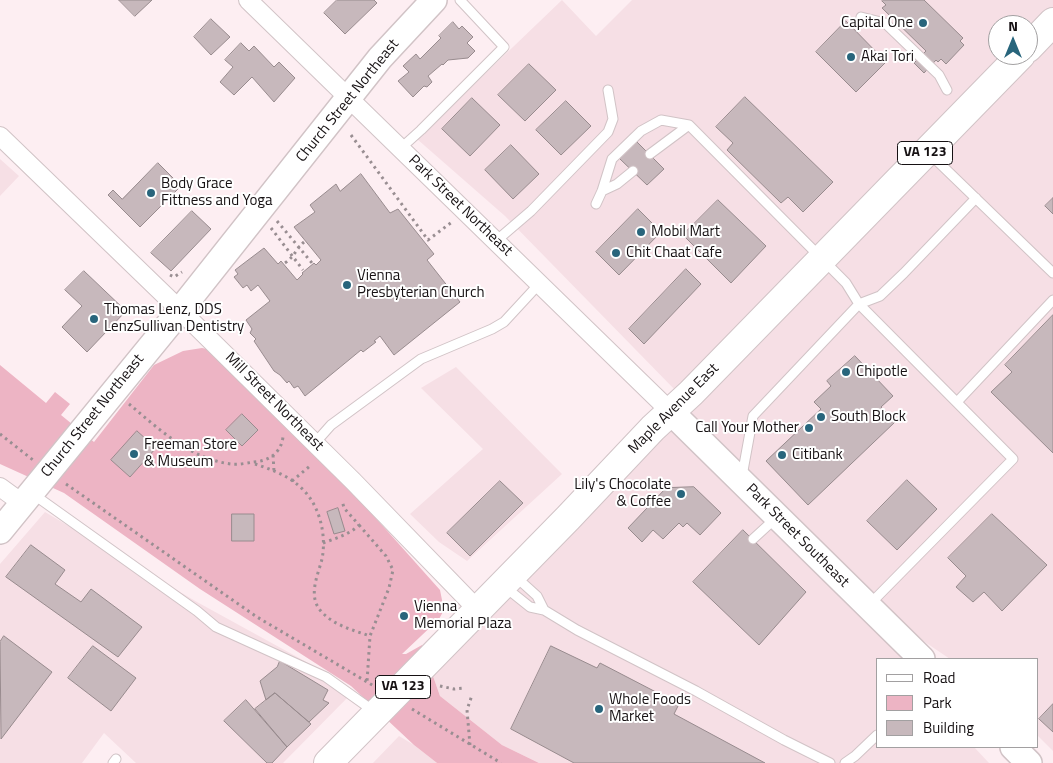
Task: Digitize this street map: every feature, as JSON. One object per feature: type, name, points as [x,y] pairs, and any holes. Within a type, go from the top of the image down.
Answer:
[{"type":"main road","points":[[1038,38],[1053,22]]},
{"type":"main road","name":"Maple Avenue East","points":[[328,763],[508,580],[652,428],[671,412],[1011,65]]},
{"type":"street","name":"Park Street Northeast","points":[[248,0],[671,412]]},
{"type":"street","name":"Church Street Northeast","points":[[0,531],[180,310],[380,58],[434,0]]},
{"type":"street","name":"Mill Street Northeast","points":[[0,136],[315,443],[478,610]]},
{"type":"street","name":"Park Street Southeast","points":[[671,412],[921,658]]},
{"type":"street","points":[[0,487],[27,498]]},
{"type":"street","points":[[1014,748],[1029,763]]},
{"type":"lane","points":[[401,148],[504,47],[460,0]]},
{"type":"lane","points":[[861,17],[885,23],[939,75],[947,90]]},
{"type":"lane","points":[[496,241],[531,211],[608,132],[613,120],[608,90]]},
{"type":"lane","points":[[596,204],[612,159],[641,131],[661,120],[688,125],[802,237],[846,283],[859,304],[1013,459],[868,606]]},
{"type":"lane","points":[[650,154],[688,125]]},
{"type":"lane","points":[[928,151],[1053,273]]},
{"type":"lane","points":[[602,191],[617,184],[633,171]]},
{"type":"lane","points":[[741,481],[753,416],[859,304],[880,296],[976,198]]},
{"type":"lane","points":[[315,443],[331,425],[421,359],[492,329],[504,322],[540,283]]},
{"type":"lane","points":[[957,402],[1053,300]]},
{"type":"lane","points":[[27,498],[130,564],[197,611],[216,627],[385,706]]},
{"type":"lane","points":[[753,540],[777,517]]},
{"type":"lane","points":[[508,580],[530,608],[544,610],[576,630],[696,691],[784,740],[830,763]]},
{"type":"lane","points":[[508,580],[537,596],[544,610]]},
{"type":"lane","points":[[845,763],[876,736]]},
{"type":"path","points":[[351,135],[428,240],[466,212]]},
{"type":"path","points":[[276,219],[312,264]]},
{"type":"path","points":[[270,226],[303,270]]},
{"type":"path","points":[[285,264],[294,257],[298,247],[304,242]]},
{"type":"path","points":[[125,400],[167,435],[201,457],[232,465],[262,461],[273,455],[282,446],[284,429]]},
{"type":"path","points":[[0,434],[109,515],[257,617],[367,682],[385,706],[470,745],[501,763]]},
{"type":"path","points":[[273,455],[274,471]]},
{"type":"path","points":[[252,463],[274,471],[292,481],[300,486],[312,500],[320,519],[323,542],[322,557],[314,583],[319,608],[330,621],[370,636]]},
{"type":"path","points":[[292,481],[310,466]]},
{"type":"path","points":[[342,500],[344,508],[386,556],[392,570],[389,588],[370,636],[367,682]]},
{"type":"path","points":[[323,542],[346,535],[359,524]]},
{"type":"path","points":[[440,686],[454,689],[465,688]]},
{"type":"path","points":[[470,745],[467,710],[472,695]]},
{"type":"shaded area","points":[[562,0],[596,36],[632,0],[1053,0],[1053,751],[1038,736],[1038,658],[949,658],[860,598],[901,658],[876,658],[876,748],[975,748],[989,763],[539,763],[502,745],[440,696],[422,645],[677,392],[505,216],[417,139]]},
{"type":"shaded area","points":[[0,159],[19,176],[0,196]]},
{"type":"shaded area","points":[[456,367],[562,474],[467,561],[439,542],[410,514],[483,449],[421,388]]},
{"type":"shaded area","points":[[45,512],[197,602],[330,675],[352,693],[283,763],[136,763],[104,733],[82,763],[0,763],[0,564]]},
{"type":"shaded area","points":[[399,736],[414,745],[437,763],[373,763]]},
{"type":"green space","points":[[202,348],[215,355],[271,413],[340,478],[440,590],[444,610],[439,619],[402,654],[406,654],[422,645],[440,696],[502,745],[539,763],[437,763],[414,745],[351,686],[200,589],[64,493],[0,464],[0,365],[46,403],[55,392],[70,404],[61,415],[94,442],[154,365],[183,351]]},
{"type":"building","points":[[119,0],[152,0],[135,16]]},
{"type":"building","points":[[337,0],[374,0],[377,3],[345,34],[324,13]]},
{"type":"building","name":"Capital One","points":[[883,0],[924,0],[963,38],[960,41],[964,45],[946,64],[941,59],[938,62],[936,60],[924,73],[914,63],[926,51],[882,8],[886,5]]},
{"type":"building","points":[[211,19],[230,37],[211,55],[194,37]]},
{"type":"building","name":"Akai Tori","points":[[846,21],[886,62],[856,92],[816,52]]},
{"type":"building","points":[[453,22],[459,29],[462,26],[473,37],[467,43],[475,51],[468,58],[448,60],[442,64],[428,76],[432,82],[427,87],[424,86],[413,97],[398,81],[409,72],[403,66],[416,54],[420,59],[441,38],[439,36]]},
{"type":"building","points":[[241,43],[249,51],[254,46],[274,67],[279,62],[295,78],[274,102],[252,77],[234,95],[220,82],[233,67],[225,60]]},
{"type":"building","points":[[529,64],[556,90],[525,121],[498,95]]},
{"type":"building","points":[[745,97],[833,182],[803,212],[788,197],[781,203],[727,150],[733,143],[716,127]]},
{"type":"building","points":[[472,98],[500,125],[470,156],[442,129]]},
{"type":"building","points":[[566,101],[591,126],[561,155],[536,130]]},
{"type":"building","points":[[636,141],[664,169],[647,185],[620,159]]},
{"type":"building","points":[[511,145],[539,174],[513,199],[485,170]]},
{"type":"building","name":"Body Grace Fittness and Yoga","points":[[158,163],[181,186],[140,227],[108,195],[113,190],[122,199]]},
{"type":"building","name":"Vienna Presbyterian Church","points":[[361,174],[390,213],[398,209],[434,254],[427,260],[460,302],[394,355],[380,336],[374,341],[376,342],[363,352],[361,350],[305,396],[298,386],[294,388],[289,381],[287,383],[274,371],[254,341],[256,339],[250,333],[252,329],[246,320],[270,301],[258,285],[251,291],[247,285],[243,288],[234,277],[238,274],[235,270],[264,248],[278,264],[281,261],[297,280],[314,263],[316,265],[321,260],[294,227],[315,212],[310,205],[336,184],[340,191]]},
{"type":"building","points":[[1053,198],[1053,214],[1045,206]]},
{"type":"building","points":[[718,200],[766,246],[731,283],[683,235]]},
{"type":"building","points":[[638,209],[661,232],[619,275],[596,252]]},
{"type":"building","points":[[192,211],[211,229],[171,271],[151,253]]},
{"type":"building","points":[[686,269],[701,284],[644,344],[629,329]]},
{"type":"building","name":"Thomas Lenz, DDS LenzSullivan Dentistry","points":[[84,271],[126,311],[87,352],[62,327],[82,306],[65,290]]},
{"type":"building","points":[[1053,315],[1053,453],[991,392],[1012,372],[1005,365]]},
{"type":"building","points":[[855,356],[893,396],[881,407],[895,422],[808,505],[766,461],[821,409],[814,402],[831,386],[827,381]]},
{"type":"building","points":[[242,414],[258,430],[242,446],[226,430]]},
{"type":"building","name":"Freeman Store & Museum","points":[[137,431],[156,448],[130,477],[111,460]]},
{"type":"building","points":[[907,480],[937,509],[897,550],[867,521]]},
{"type":"building","points":[[500,481],[523,503],[470,556],[447,533]]},
{"type":"building","points":[[694,487],[721,513],[700,535],[687,523],[683,527],[679,523],[663,539],[653,530],[642,542],[628,528],[666,488]]},
{"type":"building","points":[[338,508],[345,531],[334,534],[327,512]]},
{"type":"building","points":[[232,514],[254,514],[254,541],[232,541]]},
{"type":"building","points":[[992,514],[1047,565],[1002,611],[984,592],[973,602],[956,587],[966,576],[948,558]]},
{"type":"building","points":[[743,530],[806,592],[759,645],[693,582]]},
{"type":"building","points":[[31,545],[65,570],[55,584],[81,602],[91,589],[142,627],[118,657],[6,577]]},
{"type":"building","points":[[4,636],[52,672],[1,739],[0,642]]},
{"type":"building","points":[[93,646],[136,678],[111,711],[68,678]]},
{"type":"building","name":"Whole Foods Market","points":[[551,646],[597,668],[600,663],[679,704],[674,714],[765,763],[574,763],[511,729]]},
{"type":"building","points":[[280,661],[328,690],[323,700],[329,703],[309,722],[275,693],[266,700],[260,681],[277,667]]},
{"type":"building","points":[[275,693],[311,724],[287,747],[255,709]]},
{"type":"building","points":[[246,700],[287,747],[272,763],[267,763],[224,721]]},
{"type":"building","points":[[1053,704],[1053,732],[1039,719]]},
{"type":"place","name":"Capital One","points":[[923,23]]},
{"type":"place","name":"Akai Tori","points":[[851,57]]},
{"type":"place","name":"Body Grace Fittness and Yoga","points":[[151,193]]},
{"type":"place","name":"Mobil Mart","points":[[641,232]]},
{"type":"place","name":"Chit Chaat Cafe","points":[[616,253]]},
{"type":"place","name":"Vienna Presbyterian Church","points":[[347,285]]},
{"type":"place","name":"Thomas Lenz, DDS LenzSullivan Dentistry","points":[[94,319]]},
{"type":"place","name":"Chipotle","points":[[846,372]]},
{"type":"place","name":"South Block","points":[[821,417]]},
{"type":"place","name":"Call Your Mother","points":[[809,428]]},
{"type":"place","name":"Freeman Store & Museum","points":[[134,454]]},
{"type":"place","name":"Citibank","points":[[782,455]]},
{"type":"place","name":"Lily's Chocolate & Coffee","points":[[681,494]]},
{"type":"place","name":"Vienna Memorial Plaza","points":[[404,616]]},
{"type":"place","name":"Whole Foods Market","points":[[599,709]]}]
